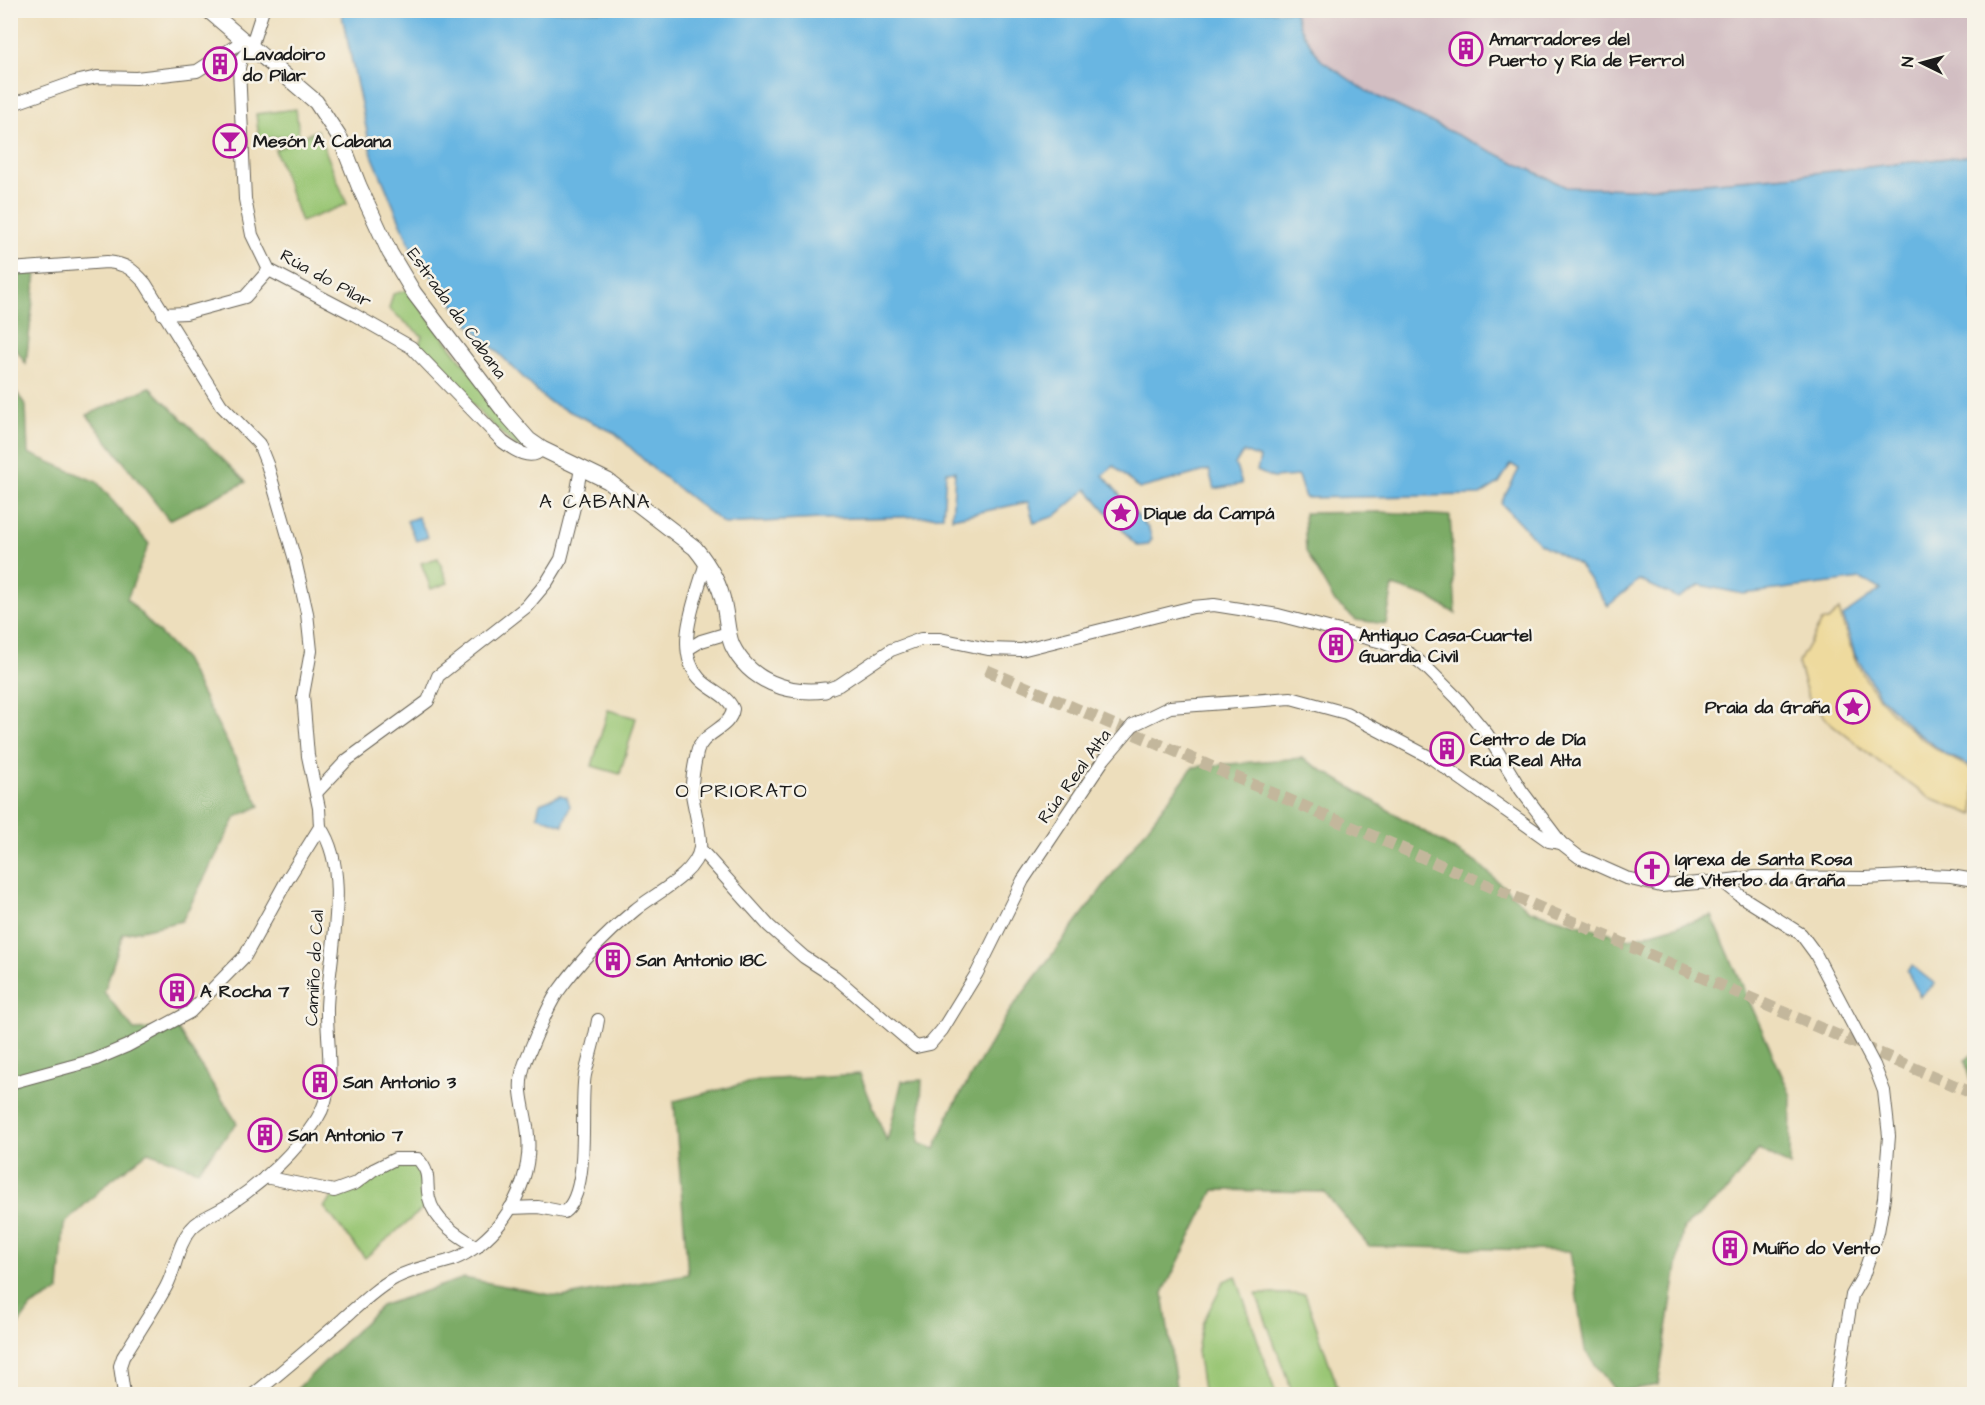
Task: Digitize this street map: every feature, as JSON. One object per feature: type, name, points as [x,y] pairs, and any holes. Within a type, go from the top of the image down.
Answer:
[{"type":"main road","name":"Estrada da Cabana","points":[[208,10],[316,102],[329,118],[341,140],[375,223],[414,293],[507,415],[529,440],[620,489],[687,541],[706,562],[722,596],[732,646],[754,673],[762,679],[789,689],[825,690]]},
{"type":"street","name":"Rúa do Pilar","points":[[264,10],[247,44],[239,68],[245,199],[252,235],[269,270],[411,346],[503,442],[515,450],[532,456],[538,454],[542,449]]},
{"type":"street","points":[[10,105],[75,82],[97,77],[136,78],[196,71],[247,44]]},
{"type":"street","name":"Camiño do Cal","points":[[10,269],[107,262],[121,263],[131,269],[145,283],[221,405],[259,444],[295,560],[307,613],[311,651],[303,695],[308,756],[316,792],[320,827],[326,835],[334,862],[336,888],[327,1008],[328,1087],[324,1104],[303,1138],[265,1177],[229,1205],[202,1219],[191,1229],[183,1243],[167,1285],[123,1357],[120,1366],[124,1395]]},
{"type":"street","points":[[164,314],[186,313],[245,297],[269,270]]},
{"type":"street","points":[[316,792],[346,760],[428,701],[438,676],[526,607],[547,582],[561,559],[581,468]]},
{"type":"street","points":[[255,1395],[367,1298],[396,1278],[454,1259],[477,1247],[501,1222],[517,1197],[529,1154],[528,1134],[521,1103],[522,1072],[556,995],[575,969],[605,936],[637,908],[688,872],[700,849],[692,795],[697,750],[703,741],[726,723],[733,709],[726,698],[699,679],[691,666],[688,649],[690,614],[706,562]]},
{"type":"street","points":[[825,690],[839,685],[891,650],[921,639],[940,639],[988,649],[1021,650],[1193,607],[1214,605],[1268,613],[1382,642],[1420,660],[1457,698],[1487,734],[1521,790],[1561,843]]},
{"type":"street","points":[[688,649],[700,641],[728,633]]},
{"type":"street","name":"Rúa Real Alta","points":[[700,849],[769,926],[916,1047],[930,1044],[942,1030],[977,973],[1023,880],[1104,759],[1133,725],[1170,707],[1291,698],[1346,713],[1433,759],[1549,841],[1561,843],[1579,857],[1626,878],[1661,886],[1755,876],[1865,878],[1951,876],[1974,880]]},
{"type":"street","points":[[10,1083],[94,1060],[127,1046],[190,1012],[245,956],[287,880],[320,827]]},
{"type":"street","points":[[1722,881],[1742,897],[1801,934],[1815,953],[1874,1065],[1884,1091],[1889,1136],[1884,1198],[1874,1243],[1863,1276],[1852,1295],[1836,1395]]},
{"type":"street","points":[[510,1208],[538,1207],[564,1212],[571,1204],[577,1188],[584,1149],[585,1077],[598,1020]]},
{"type":"street","points":[[265,1177],[334,1191],[356,1183],[374,1170],[395,1160],[418,1159],[428,1174],[428,1197],[433,1209],[453,1232],[477,1247]]},
{"type":"shaded area","points":[[1294,11],[1974,11],[1974,155],[1788,176],[1633,189],[1566,187],[1368,92],[1321,60],[1301,30]]},
{"type":"green space","points":[[296,109],[299,135],[259,139],[256,114]]},
{"type":"green space","points":[[317,130],[347,204],[301,222],[275,150]]},
{"type":"green space","points":[[10,272],[36,273],[26,364],[11,342]]},
{"type":"green space","points":[[407,290],[529,448],[525,450],[514,445],[480,413],[419,344],[422,336],[389,309],[393,294]]},
{"type":"green space","points":[[11,384],[26,406],[28,453],[97,482],[149,544],[127,599],[184,659],[260,806],[236,817],[182,921],[123,934],[104,992],[134,1030],[177,1028],[237,1123],[198,1170],[148,1152],[111,1180],[64,1224],[59,1291],[31,1307],[11,1335]]},
{"type":"green space","points":[[150,387],[246,482],[169,520],[87,415]]},
{"type":"green space","points":[[1382,512],[1450,516],[1456,614],[1430,598],[1393,586],[1386,624],[1356,620],[1335,602],[1306,551],[1304,513]]},
{"type":"green space","points":[[438,558],[448,583],[431,589],[421,563]]},
{"type":"green space","points":[[608,710],[636,718],[620,774],[592,766]]},
{"type":"green space","points":[[1302,758],[1480,865],[1529,910],[1630,939],[1712,916],[1791,1096],[1790,1166],[1759,1149],[1726,1192],[1683,1229],[1658,1385],[1616,1392],[1585,1351],[1570,1251],[1369,1246],[1324,1192],[1214,1190],[1163,1293],[1177,1394],[785,1394],[764,1391],[762,1394],[292,1394],[381,1306],[464,1278],[562,1297],[688,1274],[674,1101],[758,1080],[860,1074],[887,1141],[902,1081],[922,1080],[919,1143],[935,1149],[951,1110],[1009,1012],[1193,767]]},
{"type":"green space","points":[[1974,1052],[1974,1080],[1970,1080],[1965,1061]]},
{"type":"green space","points":[[413,1163],[422,1169],[425,1207],[365,1258],[324,1207],[338,1191],[395,1164]]},
{"type":"green space","points":[[1236,1276],[1276,1394],[1206,1394],[1203,1390],[1197,1351],[1202,1324],[1224,1281]]},
{"type":"green space","points":[[1256,1294],[1305,1294],[1340,1394],[1293,1394]]},
{"type":"sand","name":"Praia da Graña","points":[[1839,610],[1857,663],[1878,697],[1922,739],[1974,770],[1974,815],[1928,797],[1828,721],[1808,697],[1798,663],[1822,621],[1828,621]]},
{"type":"water","points":[[341,11],[1294,11],[1301,30],[1321,60],[1368,92],[1566,187],[1633,189],[1788,176],[1974,155],[1974,767],[1947,755],[1911,728],[1879,695],[1855,655],[1843,616],[1881,589],[1861,579],[1743,594],[1700,585],[1678,598],[1639,580],[1608,606],[1579,565],[1539,543],[1501,503],[1519,469],[1511,464],[1499,483],[1480,495],[1305,498],[1298,476],[1273,478],[1257,471],[1260,458],[1244,452],[1235,464],[1242,484],[1214,489],[1209,470],[1139,489],[1114,466],[1103,475],[1149,529],[1152,539],[1148,545],[1139,546],[1132,541],[1087,489],[1055,516],[1034,523],[1028,502],[952,518],[955,471],[946,472],[943,516],[724,524],[651,467],[615,433],[547,401],[469,324],[413,252],[372,155]]},
{"type":"water","points":[[418,517],[428,537],[416,541],[407,521]]},
{"type":"water","points":[[560,795],[567,797],[570,806],[563,825],[537,816],[540,803]]},
{"type":"water","points":[[1912,966],[1935,984],[1920,996],[1907,971]]},
{"type":"tunnel","points":[[986,670],[1974,1094]]},
{"type":"place","name":"Amarradores del Puerto y Ría de Ferrol","points":[[1466,49]]},
{"type":"place","name":"Lavadoiro do Pilar","points":[[220,64]]},
{"type":"place","name":"Mesón A Cabana","points":[[230,141]]},
{"type":"place","name":"Dique da Campá","points":[[1121,513]]},
{"type":"place","name":"Antiguo Casa-Cuartel Guardia Civil","points":[[1336,645]]},
{"type":"place","name":"Praia da Graña","points":[[1853,707]]},
{"type":"place","name":"Centro de Día Rúa Real Alta","points":[[1447,749]]},
{"type":"place","name":"Igrexa de Santa Rosa de Viterbo da Graña","points":[[1652,869]]},
{"type":"place","name":"San Antonio 18C","points":[[613,960]]},
{"type":"place","name":"A Rocha 7","points":[[177,991]]},
{"type":"place","name":"San Antonio 3","points":[[320,1082]]},
{"type":"place","name":"San Antonio 7","points":[[265,1135]]},
{"type":"place","name":"Muíño do Vento","points":[[1730,1248]]},
{"type":"district","name":"A CABANA","points":[[595,501]]},
{"type":"district","name":"O PRIORATO","points":[[742,790]]}]
